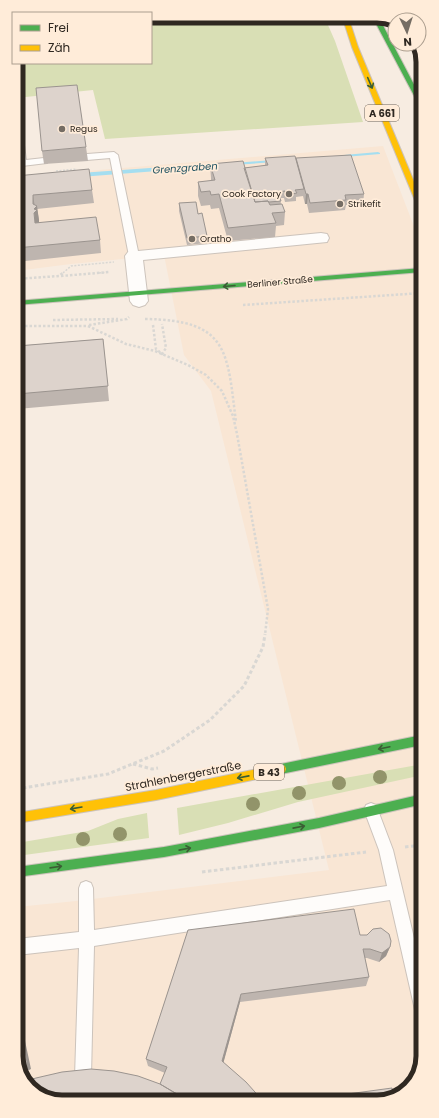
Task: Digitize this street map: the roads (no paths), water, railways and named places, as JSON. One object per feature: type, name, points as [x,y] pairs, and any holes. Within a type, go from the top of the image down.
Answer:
[{"type":"main road","name":"A 661","points":[[347,23],[355,46],[416,194]]},
{"type":"main road","points":[[379,23],[416,93]]},
{"type":"main road","name":"Berliner Straße","points":[[136,303],[416,271]]},
{"type":"main road","name":"Berliner Straße","points":[[23,302],[57,300],[136,303],[416,278]]},
{"type":"main road","name":"Strahlenbergerstraße","points":[[23,817],[156,795],[416,741]]},
{"type":"main road","points":[[23,871],[164,852],[312,824],[416,800]]},
{"type":"street","points":[[136,303],[135,258],[321,238]]},
{"type":"lane","points":[[87,157],[114,155],[135,258]]},
{"type":"lane","points":[[23,164],[44,161]]},
{"type":"lane","points":[[371,810],[386,850],[416,979]]},
{"type":"lane","points":[[83,1077],[87,939],[86,888]]},
{"type":"lane","points":[[23,946],[87,939],[396,892]]},
{"type":"waterway","name":"Grenzgraben","points":[[344,156],[378,153]]},
{"type":"waterway","name":"Grenzgraben","points":[[234,164],[273,161]]},
{"type":"waterway","name":"Grenzgraben","points":[[80,175],[220,165]]},
{"type":"place","name":"Regus","points":[[62,129]]},
{"type":"place","name":"Cook Factory","points":[[289,194]]},
{"type":"place","name":"Strikefit","points":[[340,204]]},
{"type":"place","name":"Oratho","points":[[192,239]]}]
